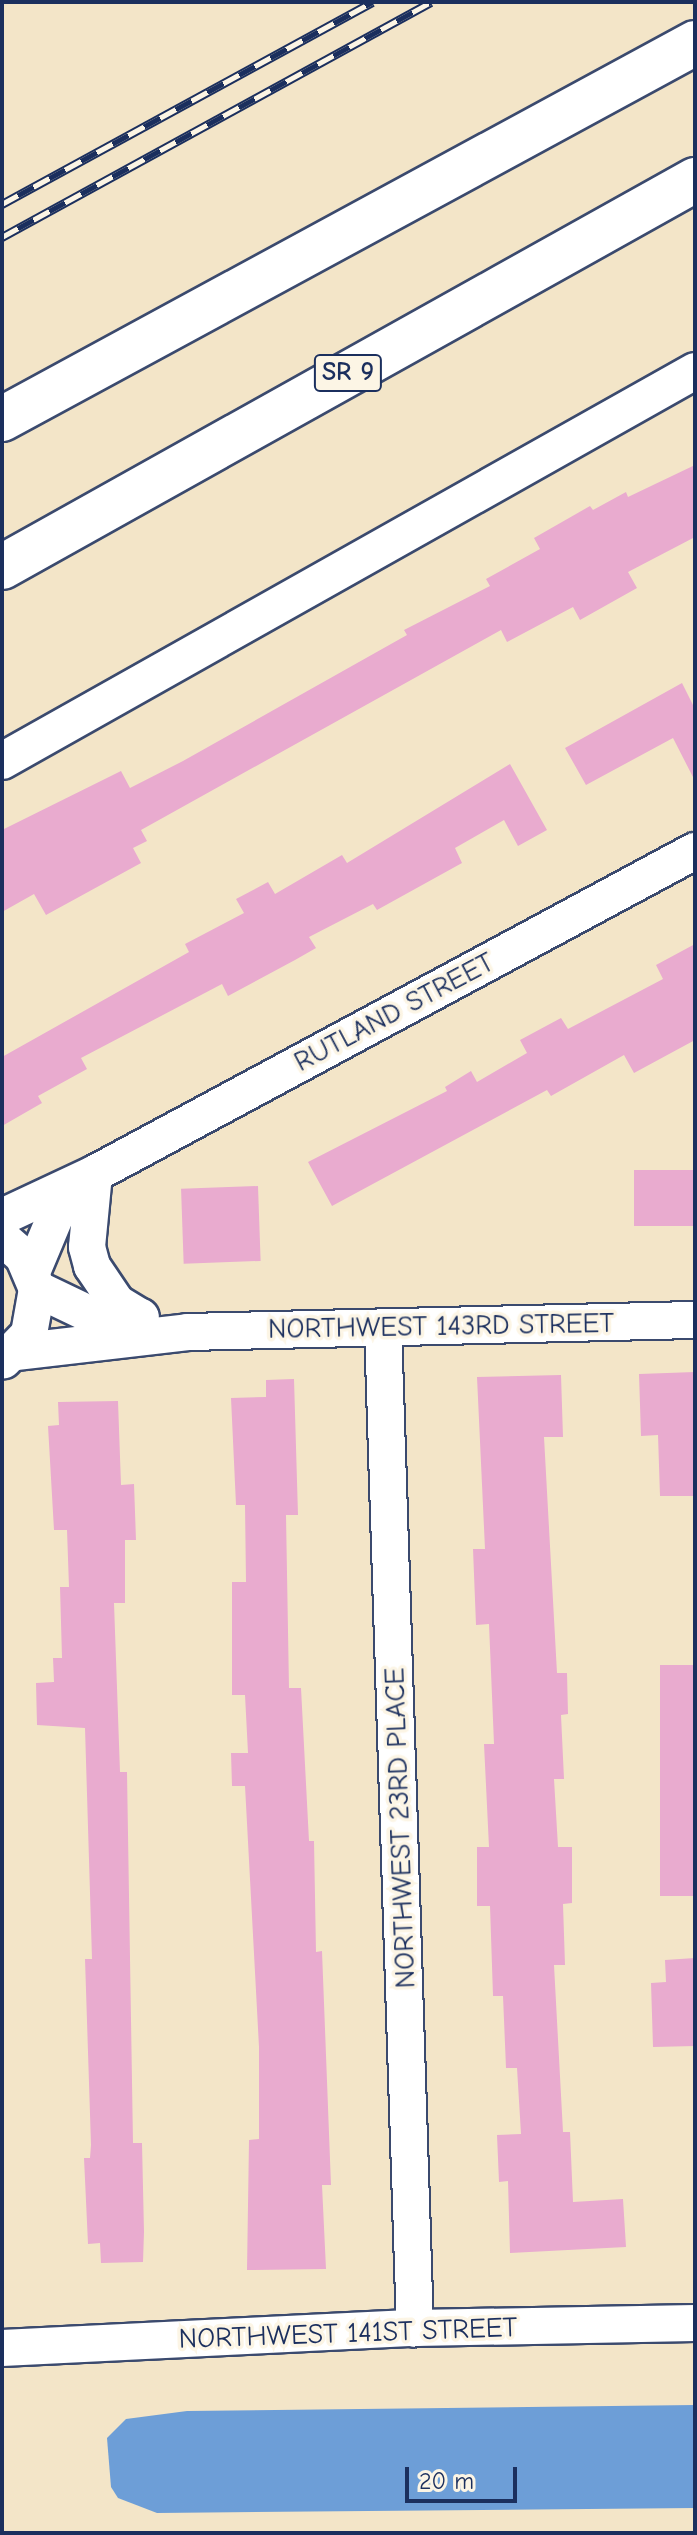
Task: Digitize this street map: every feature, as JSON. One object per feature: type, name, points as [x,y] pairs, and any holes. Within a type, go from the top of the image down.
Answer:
[{"type":"main road","points":[[2,419],[695,43]]},
{"type":"main road","name":"SR 9","points":[[2,567],[695,180]]},
{"type":"street","points":[[2,761],[695,371]]},
{"type":"street","name":"RUTLAND STREET","points":[[2,1217],[94,1174],[695,851]]},
{"type":"street","points":[[94,1174],[88,1233],[92,1266],[117,1303],[139,1316]]},
{"type":"street","name":"RUTLAND STREET","points":[[9,1357],[29,1334],[35,1281],[56,1215],[94,1174]]},
{"type":"street","points":[[2,1238],[23,1256],[35,1281]]},
{"type":"street","name":"NORTHWEST 143RD STREET","points":[[35,1281],[87,1313],[139,1316],[188,1332]]},
{"type":"street","name":"NORTHWEST 143RD STREET","points":[[9,1357],[188,1332],[695,1320]]},
{"type":"street","name":"NORTHWEST 23RD PLACE","points":[[383,1327],[415,2328]]},
{"type":"street","name":"NORTHWEST 141ST STREET","points":[[2,2348],[415,2328],[695,2323]]},
{"type":"water","points":[[695,2405],[695,2508],[157,2513],[118,2498],[111,2487],[107,2438],[126,2419],[187,2411]]},
{"type":"building","points":[[695,465],[695,537],[628,572],[637,588],[580,620],[573,607],[507,642],[501,630],[141,830],[147,841],[133,848],[141,863],[46,915],[34,894],[2,912],[2,830],[121,771],[130,788],[183,761],[407,635],[404,630],[490,586],[486,579],[540,549],[534,538],[590,506],[593,510],[626,492],[628,497]]},
{"type":"building","points":[[682,683],[695,709],[695,781],[673,738],[586,785],[565,748]]},
{"type":"building","points":[[510,764],[547,830],[518,846],[504,820],[455,848],[462,863],[377,910],[373,904],[309,937],[316,948],[295,960],[228,996],[222,984],[81,1058],[87,1069],[38,1096],[42,1103],[2,1126],[2,1057],[189,952],[185,944],[244,913],[236,899],[268,882],[275,894],[342,855],[347,863]]},
{"type":"building","points":[[695,944],[695,1040],[634,1073],[624,1055],[551,1096],[547,1090],[332,1206],[308,1162],[447,1091],[445,1087],[471,1071],[477,1082],[527,1053],[520,1040],[561,1018],[568,1029],[663,979],[656,965]]},
{"type":"building","points":[[634,1170],[695,1170],[695,1226],[634,1226]]},
{"type":"building","points":[[258,1186],[261,1261],[184,1264],[181,1189]]},
{"type":"building","points":[[695,1372],[695,1496],[660,1496],[658,1435],[641,1436],[639,1374]]},
{"type":"building","points":[[561,1375],[563,1437],[544,1437],[557,1673],[567,1673],[568,1714],[561,1715],[564,1779],[554,1779],[558,1847],[572,1847],[572,1903],[563,1904],[565,1965],[554,1965],[563,2132],[570,2132],[573,2202],[623,2199],[626,2247],[510,2253],[508,2181],[499,2182],[497,2135],[521,2134],[517,2068],[506,2068],[503,1996],[493,1996],[490,1906],[477,1906],[477,1847],[489,1847],[484,1744],[494,1744],[489,1624],[476,1625],[473,1549],[485,1549],[477,1377]]},
{"type":"building","points":[[294,1379],[298,1515],[286,1515],[289,1688],[301,1688],[309,1841],[314,1841],[316,1952],[322,1951],[331,2185],[322,2185],[326,2269],[247,2270],[249,2140],[259,2139],[259,2047],[245,1786],[232,1786],[231,1753],[248,1753],[245,1695],[232,1695],[232,1582],[246,1582],[245,1505],[236,1505],[231,1398],[266,1397],[266,1380]]},
{"type":"building","points":[[118,1401],[121,1485],[134,1484],[136,1540],[125,1540],[125,1603],[114,1603],[120,1772],[127,1772],[133,2143],[142,2143],[144,2232],[143,2262],[101,2263],[100,2243],[88,2244],[84,2158],[90,2158],[91,2145],[85,1959],[92,1959],[85,1728],[37,1725],[36,1683],[54,1682],[53,1658],[62,1658],[60,1587],[69,1587],[67,1530],[54,1530],[48,1426],[59,1425],[58,1402]]},
{"type":"building","points":[[660,1665],[695,1665],[695,1896],[660,1896]]},
{"type":"building","points":[[695,1958],[695,2046],[653,2047],[651,1983],[666,1982],[665,1960]]},
{"type":"railway","points":[[2,204],[372,2]]},
{"type":"railway","points":[[2,237],[431,2]]}]
